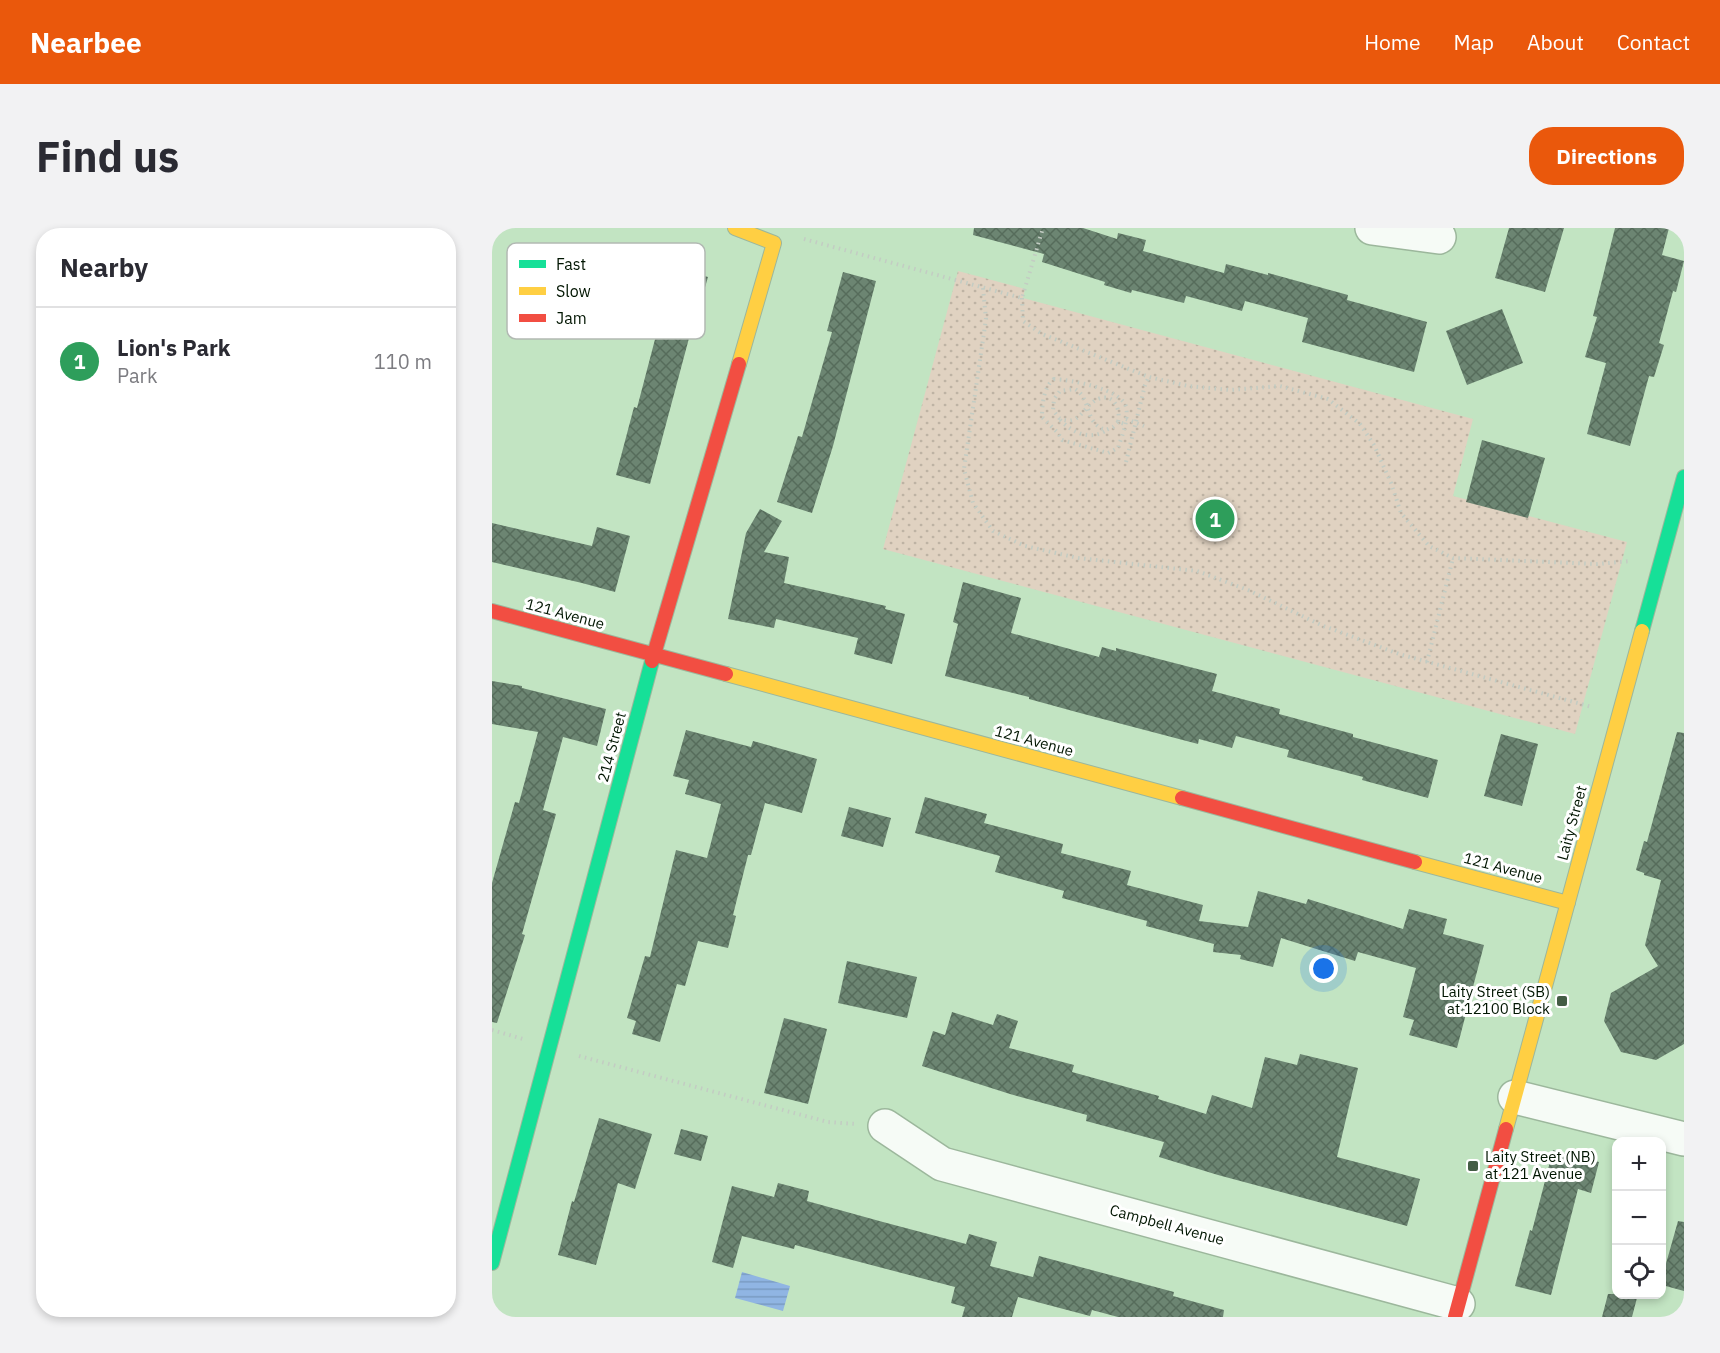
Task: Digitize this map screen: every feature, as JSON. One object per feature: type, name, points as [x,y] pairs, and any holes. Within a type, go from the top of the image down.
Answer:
[{"type":"street","name":"214 Street","points":[[492,1263],[654,655],[774,243],[735,228]]},
{"type":"street","points":[[1372,228],[1439,237]]},
{"type":"street","name":"Laity Street","points":[[1457,1311],[1684,477]]},
{"type":"street","name":"121 Avenue","points":[[492,611],[1568,903]]},
{"type":"street","points":[[1515,1097],[1684,1139]]},
{"type":"street","name":"Campbell Avenue","points":[[885,1126],[942,1164],[1457,1311]]},
{"type":"path","points":[[1043,228],[1022,298],[1023,321],[1042,334],[1149,377],[1188,386],[1230,390],[1280,386],[1328,399],[1360,424],[1374,445],[1401,513],[1429,546],[1453,558],[1597,564],[1632,561],[1641,556],[1661,563]]},
{"type":"path","points":[[799,238],[1022,298]]},
{"type":"path","points":[[983,288],[986,319],[964,469],[973,503],[993,531],[1025,546],[1078,558],[1197,571],[1248,590],[1321,625],[1399,654],[1619,715]]},
{"type":"path","points":[[1126,462],[1149,377]]},
{"type":"path","points":[[1054,379],[1077,383],[1111,392],[1121,399],[1127,410],[1118,448],[1108,453],[1062,440],[1042,417],[1048,386],[1054,379]]},
{"type":"path","points":[[1077,383],[1093,423],[1101,429],[1107,429]]},
{"type":"path","points":[[1082,395],[1075,389],[1060,392],[1053,405],[1056,414],[1066,426],[1079,434],[1094,435],[1118,422],[1125,421],[1136,422],[1144,426]]},
{"type":"path","points":[[1056,414],[1064,420],[1073,420],[1097,399],[1106,398],[1119,408],[1118,422]]},
{"type":"path","points":[[1427,662],[1453,558]]},
{"type":"path","points":[[550,1044],[575,1055],[828,1122],[885,1126]]},
{"type":"shaded area","points":[[958,271],[1025,289],[1023,298],[1473,419],[1453,496],[1627,542],[1575,734],[883,549]]},
{"type":"water","points":[[742,1272],[790,1286],[783,1311],[735,1298]]},
{"type":"building","points":[[974,228],[1083,228],[1117,239],[1118,233],[1146,240],[1143,251],[1224,273],[1226,264],[1348,295],[1347,300],[1427,322],[1414,372],[1302,342],[1308,318],[1245,301],[1242,311],[1186,296],[1184,303],[1132,290],[1131,293],[1104,285],[1105,282],[1042,262],[1044,254],[973,235]]},
{"type":"building","points":[[1509,228],[1564,228],[1545,292],[1495,278]]},
{"type":"building","points":[[1615,228],[1669,228],[1662,255],[1684,261],[1659,343],[1664,345],[1654,377],[1649,376],[1630,446],[1587,434],[1606,363],[1585,357],[1597,317],[1593,316]]},
{"type":"building","points":[[843,272],[876,281],[833,446],[812,513],[777,502],[798,436],[802,437],[832,332],[827,331]]},
{"type":"building","points":[[1502,309],[1523,363],[1467,385],[1446,331]]},
{"type":"building","points":[[655,339],[689,339],[650,484],[616,475],[634,407],[637,408]]},
{"type":"building","points":[[1482,440],[1545,458],[1528,518],[1466,502]]},
{"type":"building","points":[[760,509],[782,521],[764,552],[789,557],[784,583],[886,606],[885,609],[905,614],[892,664],[854,654],[858,638],[776,619],[774,628],[728,619],[746,533]]},
{"type":"building","points":[[492,523],[592,546],[597,527],[630,536],[615,592],[492,562]]},
{"type":"building","points":[[963,582],[1021,598],[1011,633],[1099,657],[1102,647],[1116,651],[1116,648],[1217,674],[1212,691],[1280,709],[1279,714],[1353,734],[1353,737],[1438,760],[1428,798],[1362,780],[1363,777],[1287,757],[1289,750],[1236,736],[1232,748],[1199,739],[1198,744],[945,676],[958,624],[953,622]]},
{"type":"building","points":[[492,681],[522,686],[522,688],[606,709],[597,746],[563,737],[543,810],[556,814],[522,934],[525,935],[497,1023],[492,1022],[492,883],[515,802],[519,803],[538,732],[492,724]]},
{"type":"building","points":[[686,730],[751,747],[753,741],[817,759],[802,813],[765,803],[751,855],[748,855],[733,915],[736,916],[728,948],[698,941],[685,986],[677,984],[660,1042],[632,1034],[636,1021],[627,1018],[645,956],[650,957],[676,850],[707,858],[721,804],[685,794],[689,780],[673,776]]},
{"type":"building","points":[[1677,732],[1684,733],[1684,1044],[1656,1060],[1621,1052],[1604,1021],[1611,993],[1658,966],[1645,945],[1661,880],[1636,870],[1644,841],[1647,842]]},
{"type":"building","points":[[1501,734],[1538,744],[1522,806],[1484,796]]},
{"type":"building","points":[[925,797],[987,814],[984,823],[1063,844],[1061,853],[1131,871],[1127,885],[1203,905],[1199,921],[1248,927],[1258,891],[1306,904],[1308,899],[1403,929],[1409,909],[1447,919],[1443,934],[1484,945],[1457,1048],[1409,1035],[1414,1020],[1403,1017],[1416,968],[1358,952],[1355,961],[1281,938],[1273,967],[1240,959],[1241,955],[1213,952],[1214,944],[1146,926],[1147,921],[1062,898],[1064,891],[995,872],[1000,856],[915,833]]},
{"type":"building","points":[[849,807],[891,818],[883,847],[841,836]]},
{"type":"building","points":[[847,961],[917,977],[907,1018],[838,1003]]},
{"type":"building","points":[[952,1012],[993,1025],[997,1014],[1018,1021],[1009,1048],[1074,1065],[1072,1072],[1159,1096],[1158,1099],[1206,1114],[1212,1095],[1252,1108],[1265,1057],[1297,1065],[1300,1054],[1358,1068],[1337,1157],[1420,1179],[1407,1226],[1159,1157],[1164,1142],[1086,1121],[1087,1115],[922,1066],[933,1031],[945,1035]]},
{"type":"building","points":[[784,1018],[827,1029],[808,1104],[764,1093]]},
{"type":"building","points":[[599,1118],[652,1134],[635,1189],[618,1183],[596,1265],[558,1255],[572,1201],[574,1202]]},
{"type":"building","points":[[681,1129],[708,1136],[701,1161],[674,1154]]},
{"type":"building","points":[[1553,1150],[1599,1162],[1591,1193],[1578,1189],[1551,1295],[1515,1286]]},
{"type":"building","points":[[778,1183],[809,1191],[807,1201],[883,1222],[966,1244],[969,1234],[997,1242],[990,1266],[1033,1277],[1039,1256],[1174,1292],[1173,1296],[1224,1310],[1223,1317],[1118,1317],[1092,1310],[1090,1316],[1018,1297],[1012,1317],[962,1317],[965,1307],[951,1303],[955,1287],[795,1245],[794,1249],[742,1236],[733,1268],[712,1262],[732,1186],[774,1197]]},
{"type":"building","points":[[1678,1221],[1684,1222],[1684,1291],[1666,1286],[1666,1264]]},
{"type":"building","points":[[1608,1294],[1612,1294],[1612,1299],[1637,1299],[1632,1317],[1602,1317]]},
{"type":"traffic: fast","points":[[1642,631],[1684,477]]},
{"type":"traffic: fast","points":[[492,1263],[652,661]]},
{"type":"traffic: slow","points":[[735,228],[774,243],[739,364]]},
{"type":"traffic: slow","points":[[1506,1129],[1642,631]]},
{"type":"traffic: slow","points":[[726,674],[1182,798]]},
{"type":"traffic: slow","points":[[1415,862],[1568,903]]},
{"type":"traffic: jam","points":[[652,661],[739,364]]},
{"type":"traffic: jam","points":[[492,611],[726,674]]},
{"type":"traffic: jam","points":[[1182,798],[1415,862]]},
{"type":"traffic: jam","points":[[1455,1317],[1506,1129]]},
{"type":"place","name":"Lion's Park","points":[[1215,519]]},
{"type":"place","name":"Laity Street (SB) at 12100 Block","points":[[1562,1001]]},
{"type":"place","name":"Laity Street (NB) at 121 Avenue","points":[[1473,1166]]}]
